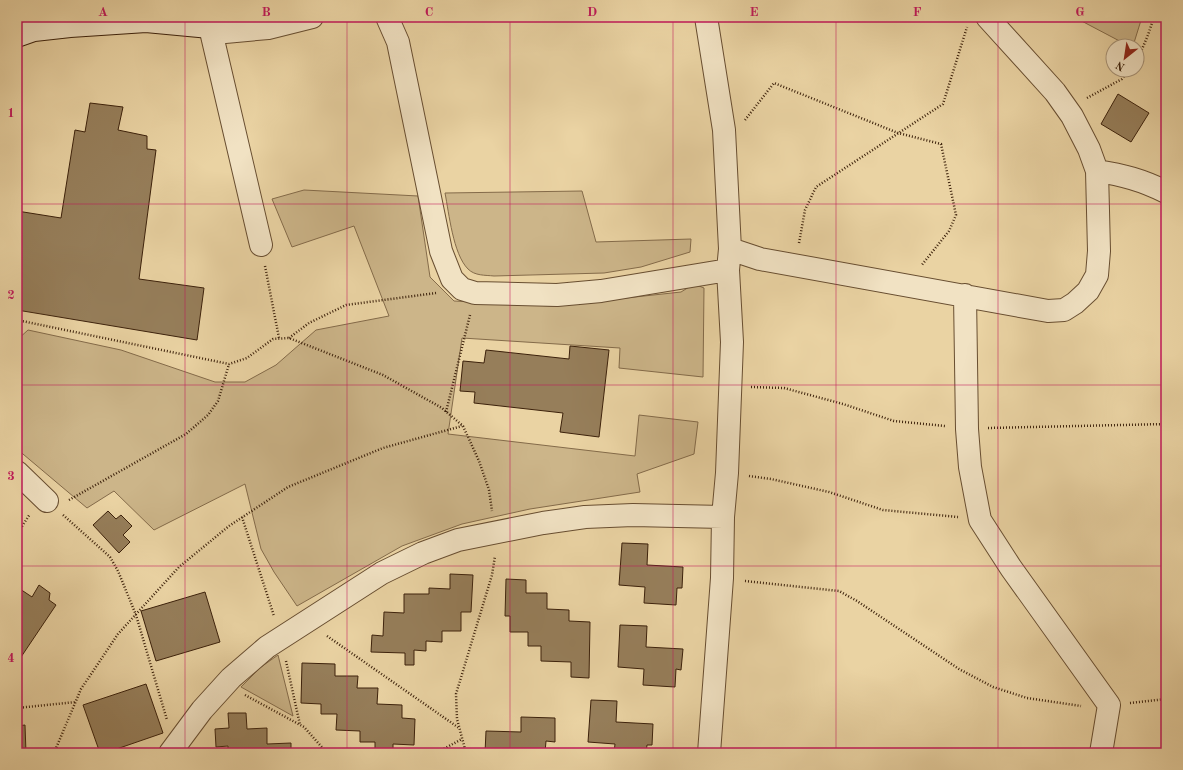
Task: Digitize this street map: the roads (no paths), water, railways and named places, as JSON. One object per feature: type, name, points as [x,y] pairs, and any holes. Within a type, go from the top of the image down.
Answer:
[{"type":"street","points":[[17,28],[28,17]]},
{"type":"street","points":[[17,36],[34,30],[146,21],[207,22],[225,32],[268,28],[312,17]]},
{"type":"street","points":[[387,17],[398,42],[441,251],[452,279],[468,291],[557,295],[602,291],[729,260],[760,259],[1048,310],[1064,310],[1075,303],[1088,291],[1097,275],[1099,251],[1098,171],[1089,149],[1056,92],[977,21]]},
{"type":"street","points":[[706,17],[724,130],[732,342],[728,473],[722,517],[722,578],[710,753]]},
{"type":"street","points":[[207,22],[261,246]]},
{"type":"street","points":[[1098,171],[1127,176],[1148,183],[1166,192]]},
{"type":"street","points":[[964,295],[967,428],[974,496],[980,520],[1011,568],[1109,705],[1101,753]]},
{"type":"street","points":[[17,472],[51,505]]},
{"type":"street","points":[[173,749],[202,710],[225,684],[267,647],[382,573],[423,553],[458,540],[543,523],[585,517],[633,515],[722,517]]}]
